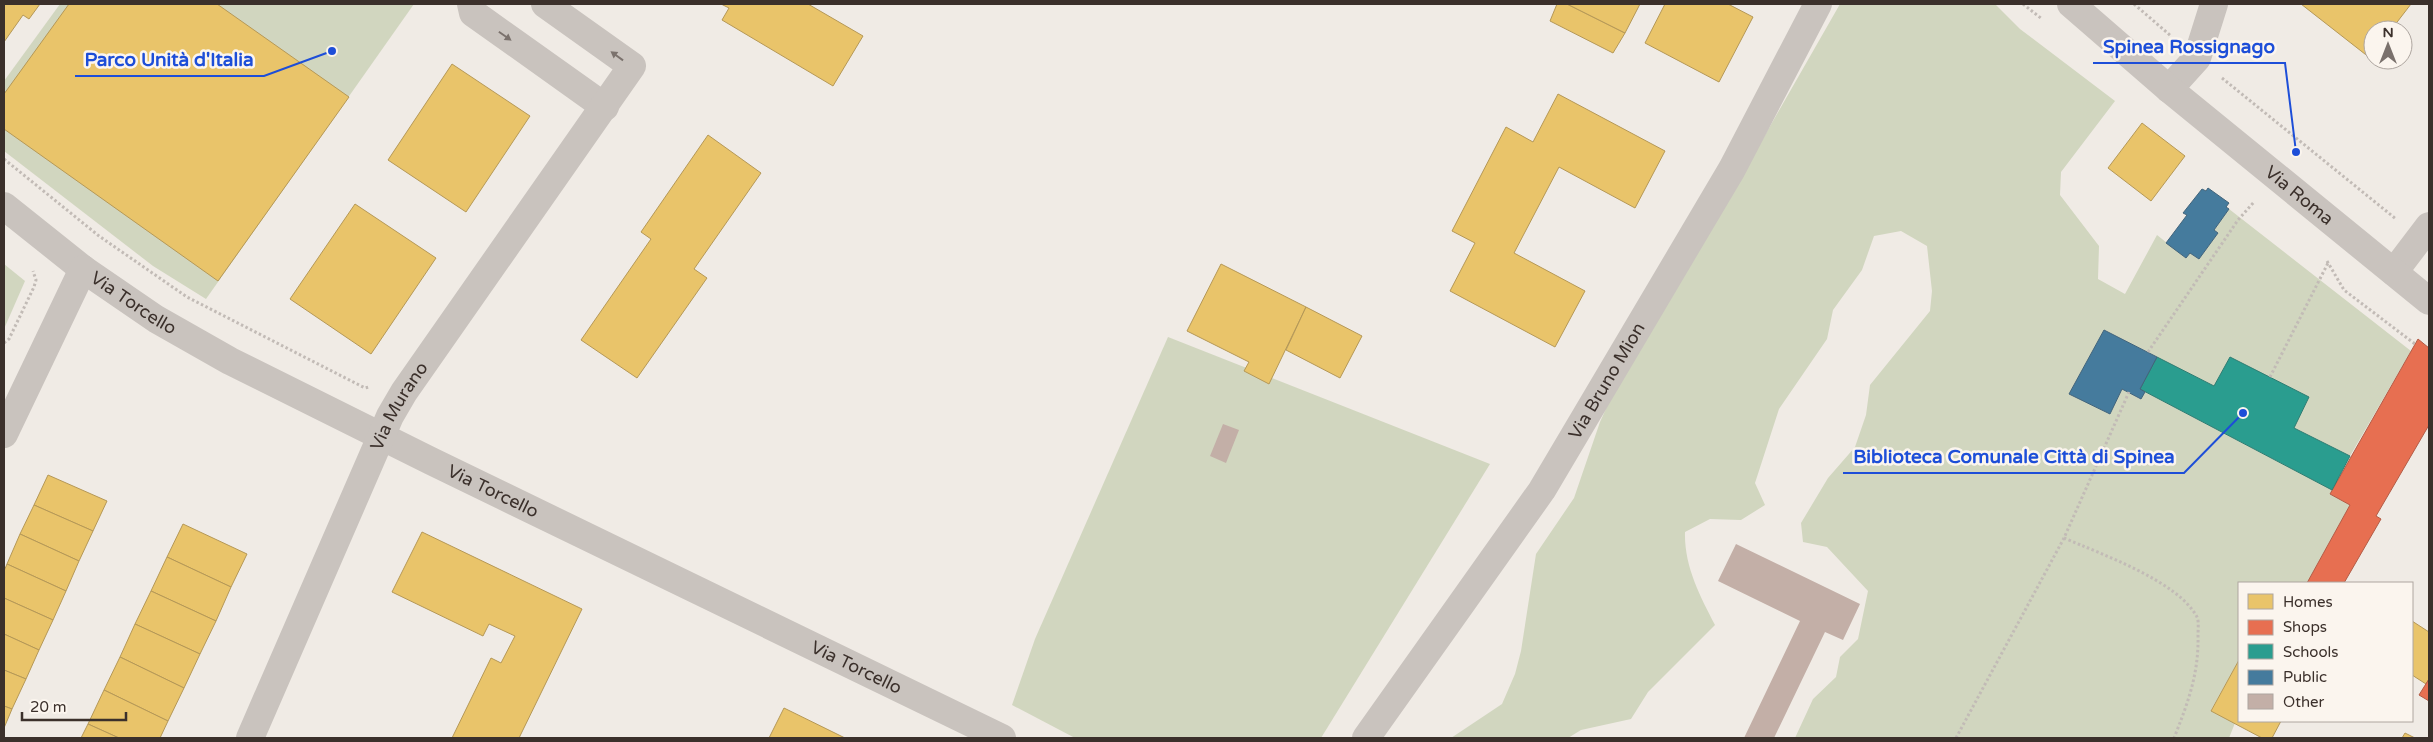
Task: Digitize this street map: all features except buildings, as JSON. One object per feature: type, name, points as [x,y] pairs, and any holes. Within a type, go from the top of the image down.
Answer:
[{"type":"street","points":[[471,4],[473,13],[605,107]]},
{"type":"street","name":"Via Murano","points":[[250,738],[363,483],[381,436],[404,392],[632,66],[545,4]]},
{"type":"street","name":"Via Bruno Mion","points":[[1366,738],[1542,490],[1732,169],[1818,4]]},
{"type":"street","name":"Via Roma","points":[[2071,4],[2169,89],[2429,301]]},
{"type":"street","points":[[2169,89],[2197,58],[2214,4]]},
{"type":"street","name":"Via Torcello","points":[[4,206],[83,269],[156,319],[230,361],[1002,738]]},
{"type":"street","points":[[2394,272],[2429,226]]},
{"type":"street","points":[[4,434],[83,269]]},
{"type":"path","points":[[2134,4],[2376,204]]},
{"type":"path","points":[[4,158],[99,236],[187,297],[365,388],[373,386]]},
{"type":"path","points":[[2148,352],[2238,220],[2254,202]]},
{"type":"path","points":[[2270,377],[2328,263],[2344,290],[2415,344]]},
{"type":"path","points":[[4,343],[9,339],[34,287],[36,280],[31,268]]},
{"type":"path","points":[[1956,738],[2064,538],[2128,392]]},
{"type":"path","points":[[2064,538],[2126,565],[2178,594],[2198,618],[2199,661],[2186,709],[2174,738]]},
{"type":"green space","points":[[60,4],[414,4],[206,299],[153,266],[4,151],[4,81]]},
{"type":"green space","points":[[1840,4],[1995,4],[2020,29],[2115,101],[2061,172],[2060,195],[2099,246],[2098,279],[2125,294],[2157,235],[2186,258],[2190,253],[2199,259],[2218,233],[2214,230],[2229,209],[2411,351],[2350,456],[2294,428],[2309,397],[2230,357],[2214,386],[2104,330],[2069,394],[2110,414],[2122,389],[2140,399],[2145,392],[2332,490],[2330,494],[2350,505],[2308,582],[2238,582],[2238,662],[2211,710],[2235,723],[2229,738],[1795,738],[1813,699],[1836,677],[1840,657],[1858,639],[1868,591],[1827,547],[1803,542],[1801,523],[1828,478],[1855,447],[1866,415],[1870,385],[1930,311],[1932,291],[1927,246],[1901,231],[1874,236],[1862,270],[1833,310],[1827,339],[1779,409],[1755,483],[1765,505],[1741,520],[1710,519],[1685,532],[1685,545],[1690,569],[1715,625],[1648,692],[1631,719],[1581,730],[1568,738],[1451,738],[1502,704],[1515,674],[1521,651],[1536,554],[1574,498],[1600,422],[1613,393]]},
{"type":"green space","points":[[4,264],[25,281],[4,329]]},
{"type":"green space","points":[[1168,337],[1490,464],[1321,738],[1075,738],[1012,705],[1035,639]]},
{"type":"place","name":"Parco Unità d'Italia","points":[[332,51]]},
{"type":"place","name":"Spinea Rossignago","points":[[2296,152]]},
{"type":"place","name":"Biblioteca Comunale Città di Spinea","points":[[2243,413]]}]
